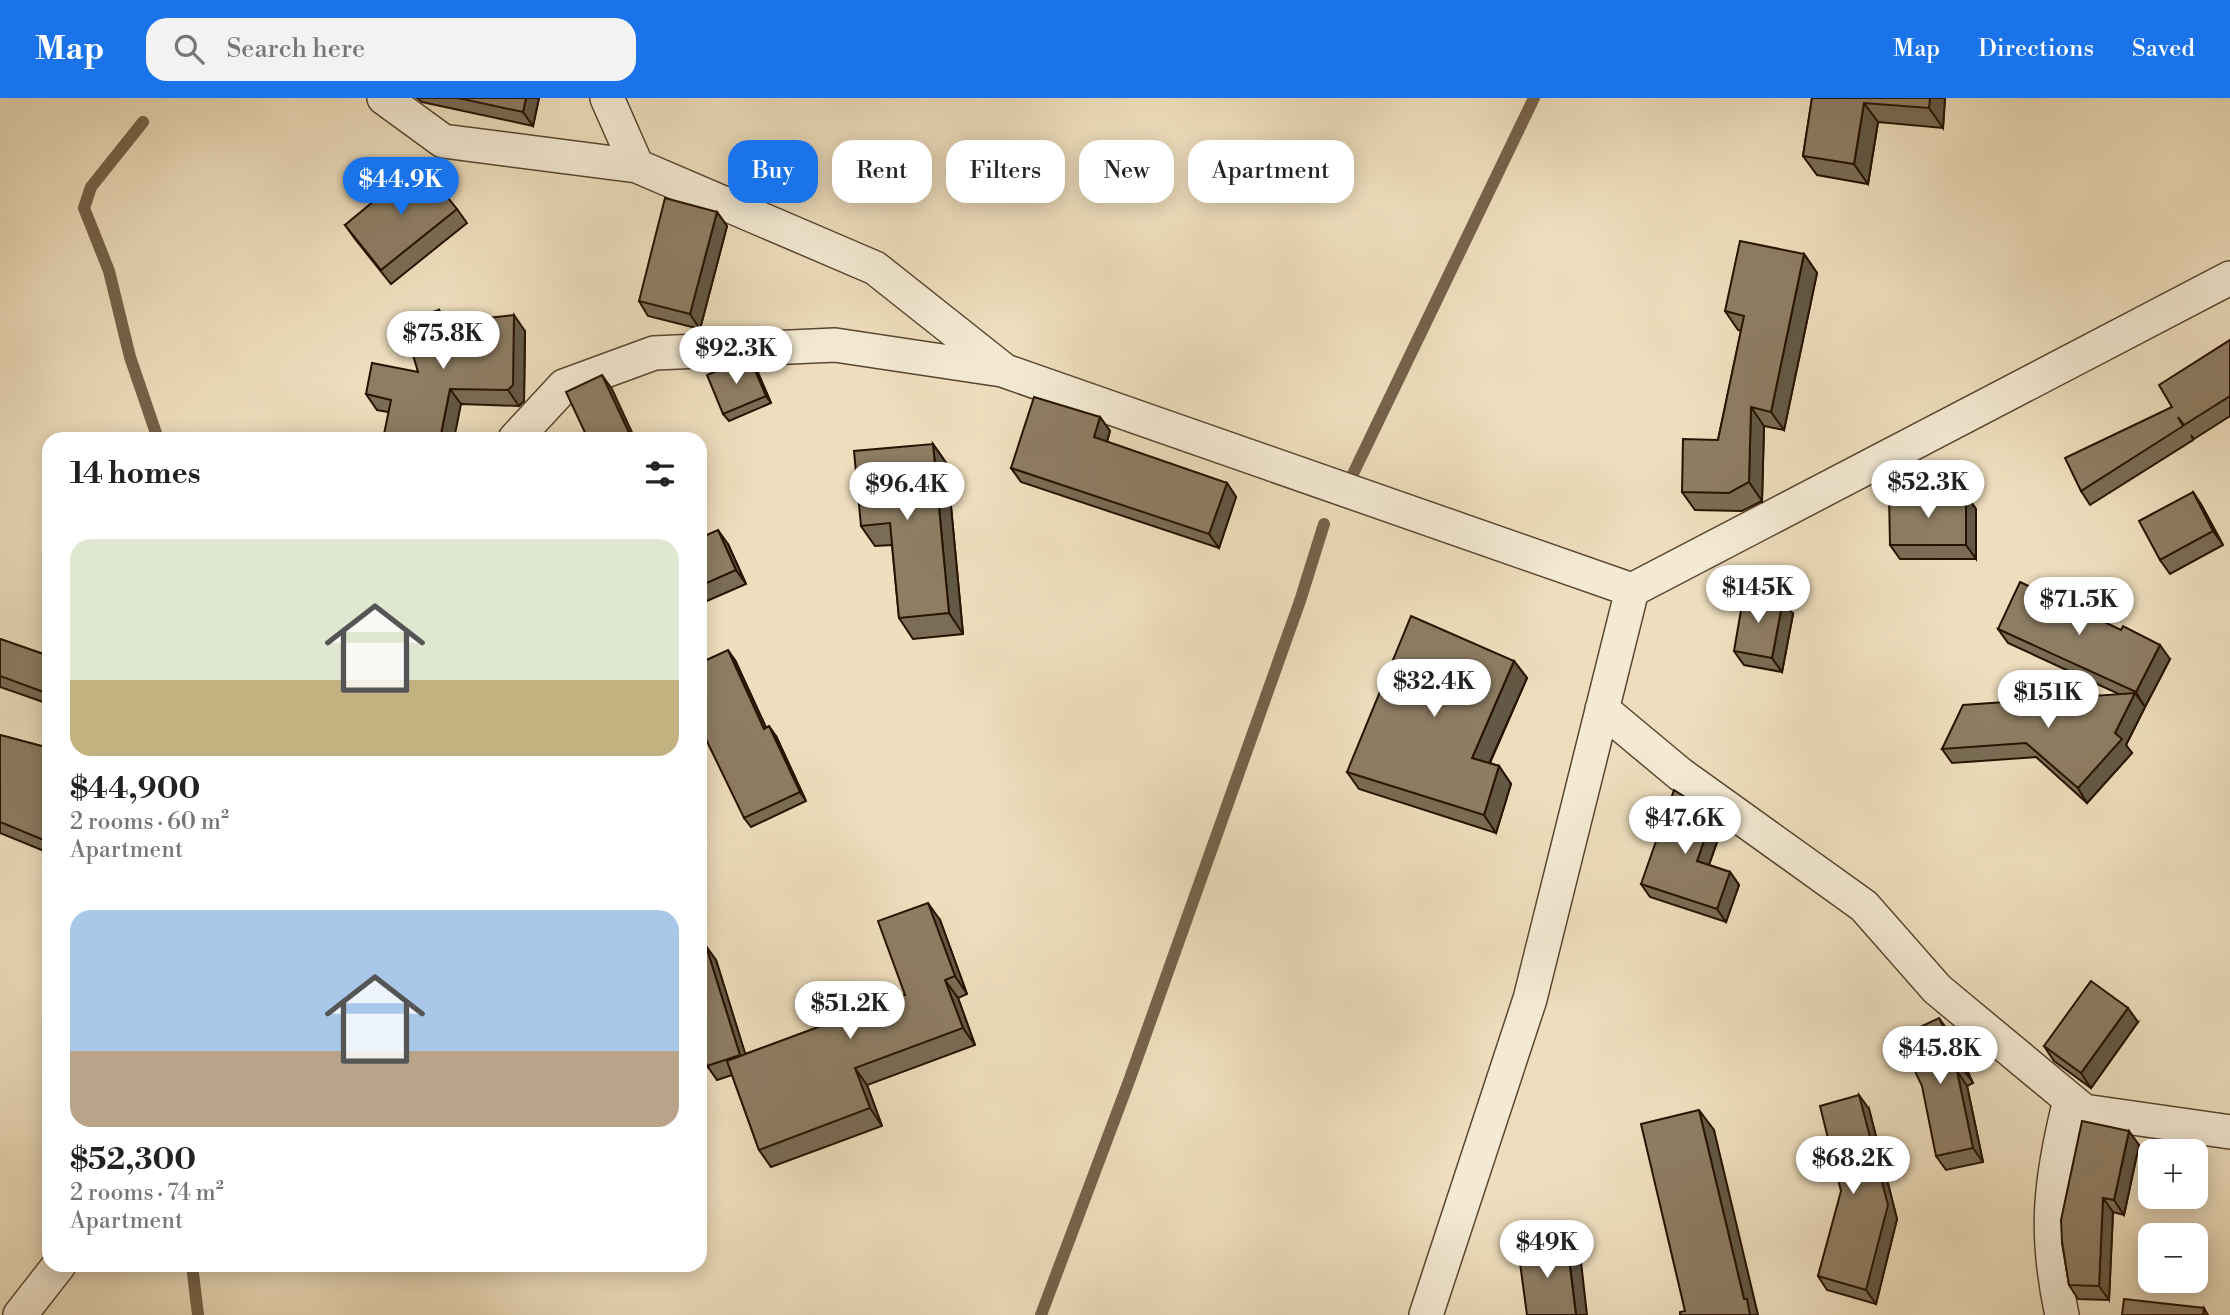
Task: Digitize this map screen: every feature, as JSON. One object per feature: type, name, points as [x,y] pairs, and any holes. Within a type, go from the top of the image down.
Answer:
[{"type":"street","points":[[384,98],[443,141],[638,166],[875,268],[1005,371]]},
{"type":"street","points":[[607,98],[638,166]]},
{"type":"street","points":[[521,432],[564,386],[654,353],[835,345],[1005,371],[1632,590],[2230,278]]},
{"type":"street","points":[[1426,1315],[1530,999],[1632,590]]},
{"type":"street","points":[[1602,709],[1680,774],[1864,906],[1937,989],[2084,1111],[2230,1132]]},
{"type":"street","points":[[2062,1315],[2052,1266],[2051,1215],[2054,1164],[2070,1100]]},
{"type":"street","points":[[20,1315],[53,1272]]},
{"type":"building","points":[[458,98],[526,98],[523,112]]},
{"type":"building","points":[[1812,98],[1930,98],[1929,108],[1864,103],[1854,164],[1803,156]]},
{"type":"building","points":[[420,163],[457,209],[381,270],[345,225]]},
{"type":"building","points":[[665,198],[717,212],[690,314],[639,301]]},
{"type":"building","points":[[1740,241],[1804,254],[1771,412],[1751,407],[1749,482],[1729,493],[1682,492],[1683,439],[1718,440],[1744,316],[1725,311]]},
{"type":"building","points":[[439,310],[442,323],[514,315],[513,385],[508,390],[450,389],[441,432],[384,432],[391,400],[366,394],[372,363],[418,372],[403,321]]},
{"type":"building","points":[[2230,340],[2230,396],[2184,425],[2178,417],[2183,426],[2081,491],[2065,458],[2172,407],[2159,385]]},
{"type":"building","points":[[741,361],[751,361],[766,396],[723,414],[707,375]]},
{"type":"building","points":[[602,375],[629,432],[585,432],[566,392]]},
{"type":"building","points":[[1034,397],[1100,417],[1094,437],[1227,483],[1209,534],[1011,468]]},
{"type":"building","points":[[933,444],[949,613],[899,618],[890,523],[861,526],[854,451]]},
{"type":"building","points":[[2193,492],[2213,531],[2160,560],[2139,521]]},
{"type":"building","points":[[1889,495],[1966,495],[1966,545],[1890,545]]},
{"type":"building","points":[[718,530],[736,570],[707,583],[707,535]]},
{"type":"building","points":[[2020,582],[2121,630],[2123,626],[2160,645],[2136,692],[1998,629]]},
{"type":"building","points":[[1744,593],[1783,600],[1772,658],[1734,651]]},
{"type":"building","points":[[1411,616],[1514,661],[1472,758],[1499,766],[1484,815],[1347,772]]},
{"type":"building","points":[[0,639],[42,654],[42,691],[0,676]]},
{"type":"building","points":[[728,650],[764,729],[769,726],[800,792],[744,818],[707,741],[707,660]]},
{"type":"building","points":[[2135,693],[2115,733],[2122,739],[2078,788],[2026,743],[1942,749],[1963,705]]},
{"type":"building","points":[[0,735],[42,746],[42,839],[0,822]]},
{"type":"building","points":[[1674,790],[1713,815],[1697,861],[1730,872],[1717,909],[1641,884]]},
{"type":"building","points":[[928,903],[955,976],[945,980],[963,1028],[855,1068],[870,1108],[759,1150],[727,1061],[905,995],[878,921]]},
{"type":"building","points":[[707,949],[740,1055],[707,1066]]},
{"type":"building","points":[[2091,981],[2128,1008],[2081,1073],[2044,1046]]},
{"type":"building","points":[[1939,1018],[1963,1069],[1957,1071],[1973,1148],[1936,1156],[1922,1086],[1899,1037]]},
{"type":"building","points":[[1859,1095],[1888,1205],[1866,1290],[1818,1276],[1841,1191],[1820,1106]]},
{"type":"building","points":[[1699,1110],[1750,1315],[1680,1315],[1680,1312],[1685,1311],[1641,1124]]},
{"type":"building","points":[[2082,1121],[2129,1131],[2114,1200],[2103,1198],[2099,1286],[2069,1285],[2062,1242],[2061,1220]]},
{"type":"building","points":[[1567,1242],[1576,1315],[1527,1315],[1518,1248]]},
{"type":"building","points":[[2124,1299],[2204,1308],[2203,1315],[2122,1315]]},
{"type":"waterway","points":[[1351,478],[1534,98]]},
{"type":"waterway","points":[[143,122],[91,187],[84,208],[109,271],[130,357],[156,432]]},
{"type":"waterway","points":[[1041,1315],[1129,1081],[1300,601],[1324,524]]},
{"type":"waterway","points":[[193,1272],[198,1315]]}]
